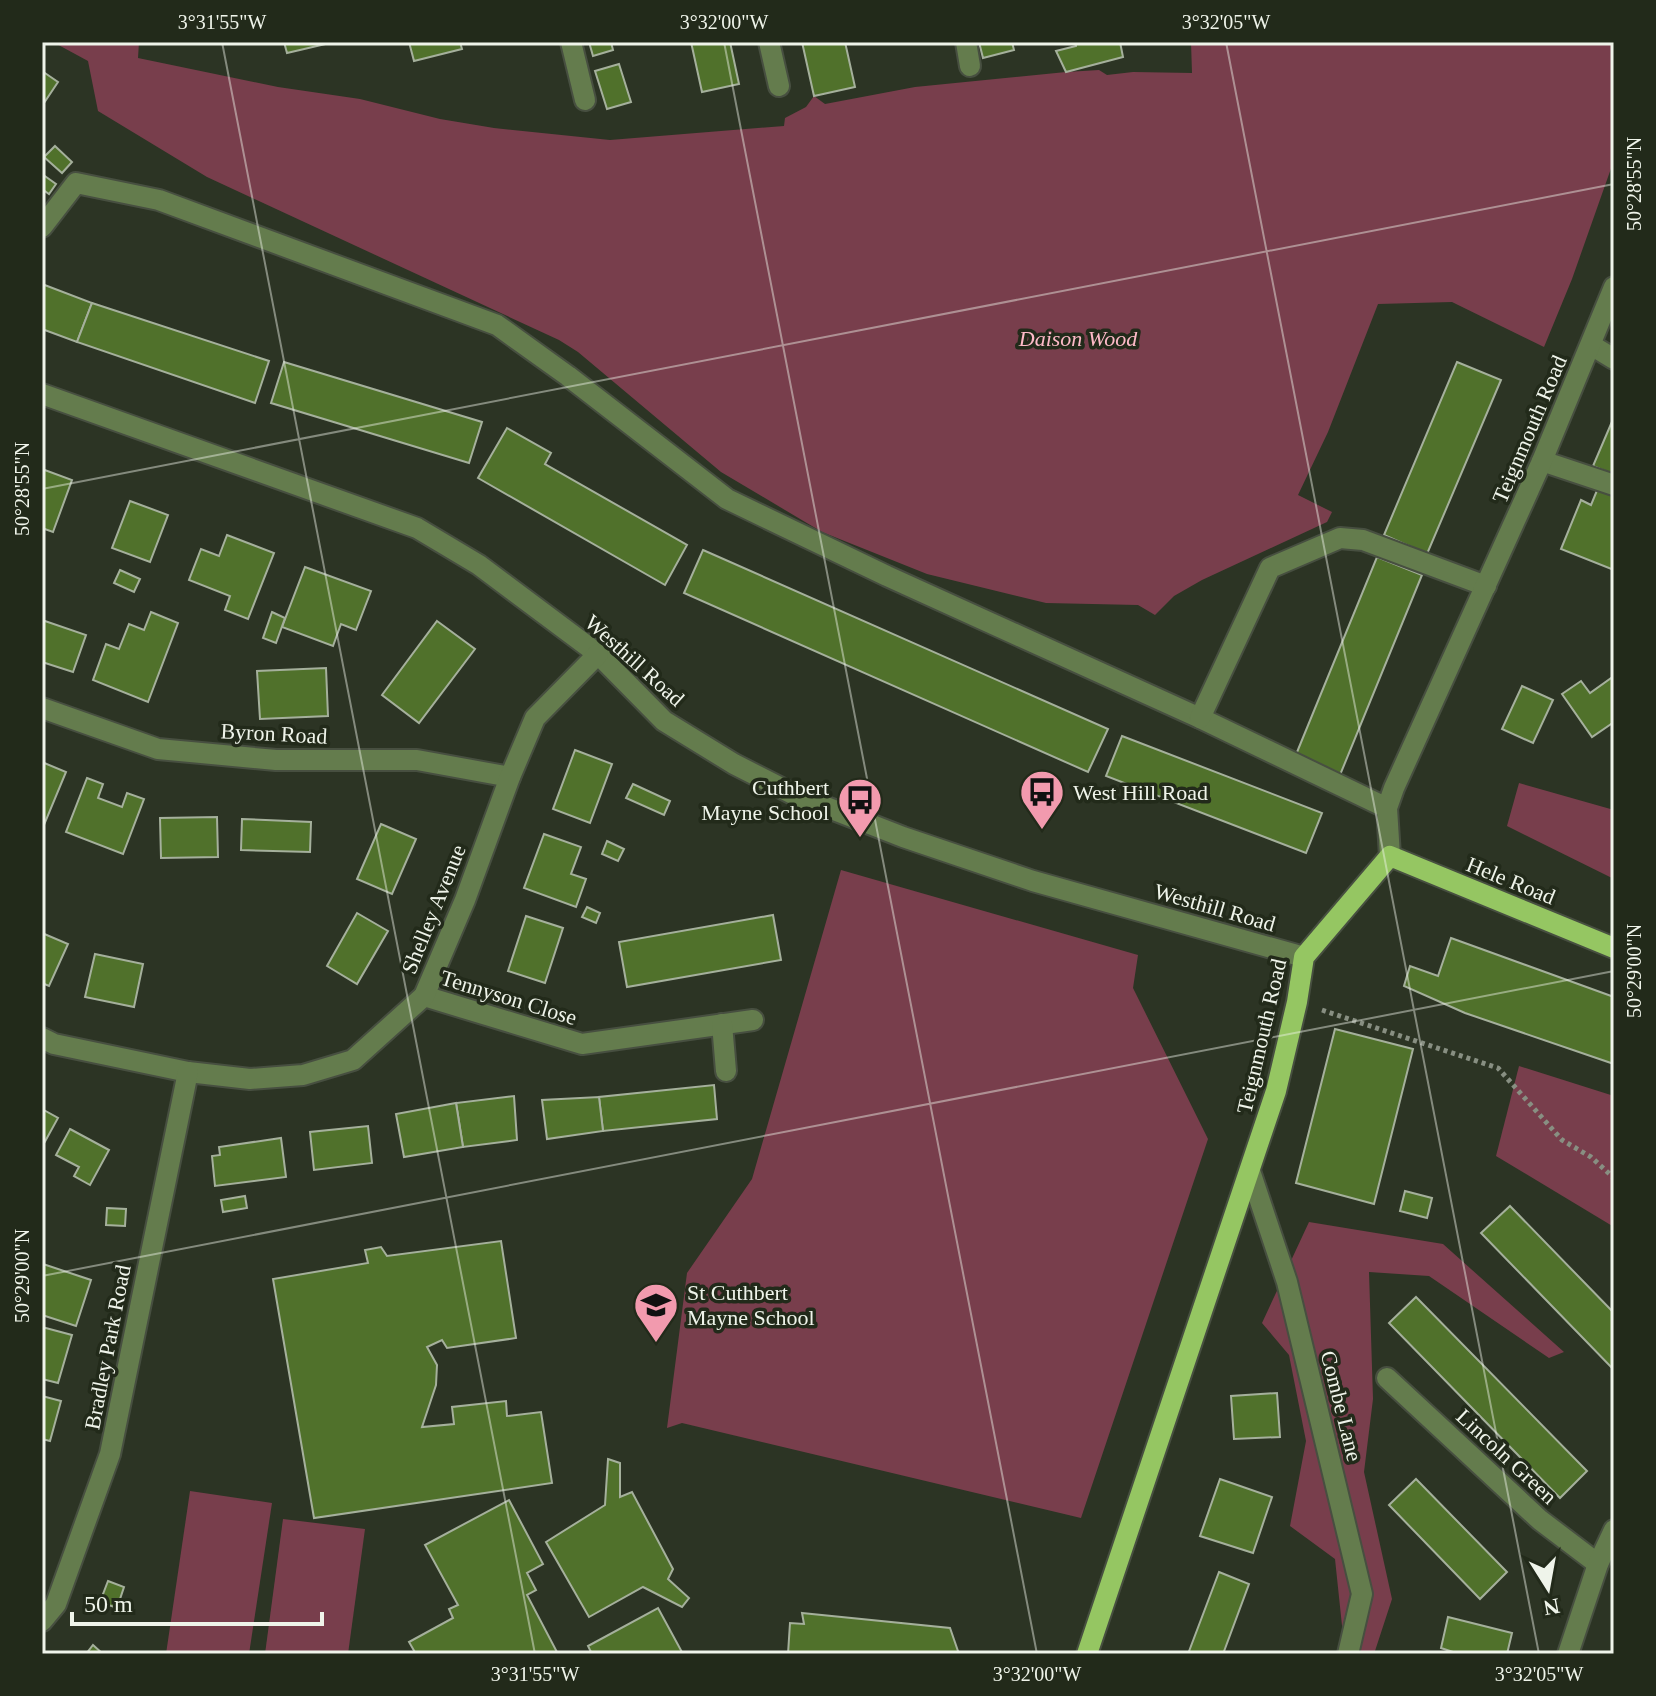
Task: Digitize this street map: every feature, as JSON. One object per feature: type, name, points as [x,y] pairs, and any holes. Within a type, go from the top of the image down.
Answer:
[{"type":"main road","name":"Teignmouth Road","points":[[1087,1654],[1276,1091],[1304,957],[1390,856]]},
{"type":"main road","name":"Hele Road","points":[[1390,856],[1614,948]]},
{"type":"street","points":[[571,42],[585,100]]},
{"type":"street","points":[[769,42],[779,86]]},
{"type":"street","points":[[966,42],[970,66]]},
{"type":"street","points":[[42,227],[76,183],[159,200],[497,325],[727,499],[1387,808]]},
{"type":"street","name":"Teignmouth Road","points":[[1390,856],[1387,808],[1394,788],[1542,461],[1614,287]]},
{"type":"street","points":[[1591,345],[1614,359]]},
{"type":"street","name":"Westhill Road","points":[[42,394],[417,528],[479,565],[598,654],[664,721],[734,764],[793,794],[903,837],[1033,881],[1304,957]]},
{"type":"street","points":[[1542,461],[1614,485]]},
{"type":"street","points":[[1200,718],[1270,568],[1340,538],[1363,540],[1486,586]]},
{"type":"street","name":"Shelley Avenue","points":[[42,1038],[54,1044],[188,1072],[250,1079],[303,1075],[353,1060],[424,996],[465,900],[535,718],[598,654]]},
{"type":"street","name":"Byron Road","points":[[42,708],[158,749],[276,760],[417,760],[510,777]]},
{"type":"street","name":"Tennyson Close","points":[[424,996],[582,1044],[753,1020]]},
{"type":"street","points":[[722,1024],[726,1071]]},
{"type":"street","name":"Bradley Park Road","points":[[42,1621],[56,1604],[110,1454],[188,1072]]},
{"type":"street","name":"Combe Lane","points":[[1250,1171],[1287,1282],[1362,1594],[1348,1654]]},
{"type":"street","name":"Lincoln Green","points":[[1387,1378],[1540,1520],[1598,1564]]},
{"type":"street","points":[[1568,1654],[1598,1564],[1614,1530]]},
{"type":"path","points":[[1297,1002],[1498,1068],[1562,1140],[1591,1157],[1614,1178]]},
{"type":"green space","name":"Daison Wood","points":[[53,42],[139,42],[138,58],[278,87],[360,99],[440,119],[610,140],[784,126],[785,118],[806,107],[814,96],[825,104],[915,87],[1066,72],[1099,70],[1107,75],[1192,73],[1191,42],[1614,42],[1614,160],[1544,347],[1452,302],[1378,304],[1328,432],[1298,495],[1332,512],[1327,522],[1202,580],[1174,596],[1155,615],[1138,605],[1046,603],[927,574],[822,532],[721,472],[578,352],[559,340],[207,177],[98,111],[88,61]]},
{"type":"green space","points":[[1519,783],[1614,810],[1614,879],[1507,826]]},
{"type":"green space","points":[[841,870],[1138,955],[1133,988],[1208,1139],[1081,1518],[682,1423],[667,1428],[687,1273],[752,1179]]},
{"type":"green space","points":[[1519,1066],[1614,1096],[1614,1227],[1496,1156]]},
{"type":"green space","points":[[1309,1222],[1443,1244],[1564,1352],[1549,1358],[1429,1276],[1369,1272],[1373,1399],[1364,1472],[1392,1599],[1374,1654],[1345,1654],[1335,1559],[1290,1526],[1306,1441],[1289,1355],[1262,1323]]},
{"type":"green space","points":[[190,1491],[272,1503],[249,1654],[166,1654]]},
{"type":"green space","points":[[283,1519],[365,1529],[348,1654],[265,1654]]},
{"type":"building","points":[[284,42],[330,42],[330,43],[287,53]]},
{"type":"building","points":[[409,42],[460,42],[462,49],[414,61]]},
{"type":"building","points":[[589,42],[611,42],[613,50],[593,56]]},
{"type":"building","points":[[691,42],[730,42],[739,84],[702,92]]},
{"type":"building","points":[[802,42],[845,42],[855,87],[814,96]]},
{"type":"building","points":[[979,42],[1012,42],[1014,50],[983,58]]},
{"type":"building","points":[[1076,42],[1120,42],[1123,57],[1066,72],[1056,51],[1076,46]]},
{"type":"building","points":[[619,64],[631,102],[607,109],[595,71]]},
{"type":"building","points":[[42,71],[58,82],[42,106]]},
{"type":"building","points":[[55,146],[72,162],[62,173],[44,157]]},
{"type":"building","points":[[42,174],[56,184],[49,194],[42,189]]},
{"type":"building","points":[[42,284],[92,303],[77,342],[42,329]]},
{"type":"building","points":[[92,303],[269,361],[255,403],[77,342]]},
{"type":"building","points":[[284,362],[482,422],[469,463],[271,403]]},
{"type":"building","points":[[1457,362],[1501,380],[1427,554],[1384,535]]},
{"type":"building","points":[[1614,417],[1614,570],[1561,549],[1581,500],[1591,505],[1605,471],[1593,466]]},
{"type":"building","points":[[507,428],[551,453],[545,464],[687,545],[665,585],[478,478]]},
{"type":"building","points":[[42,469],[72,480],[53,532],[42,528]]},
{"type":"building","points":[[130,501],[168,515],[150,562],[112,548]]},
{"type":"building","points":[[227,535],[274,553],[248,619],[225,610],[230,596],[189,580],[201,549],[219,556]]},
{"type":"building","points":[[703,550],[1108,729],[1088,772],[684,593]]},
{"type":"building","points":[[1377,557],[1422,575],[1340,775],[1295,757]]},
{"type":"building","points":[[305,567],[371,591],[356,630],[341,624],[333,646],[282,627]]},
{"type":"building","points":[[120,570],[140,579],[134,592],[114,583]]},
{"type":"building","points":[[151,612],[178,623],[148,702],[93,680],[106,644],[119,649],[129,624],[144,630]]},
{"type":"building","points":[[272,612],[285,618],[276,643],[263,638]]},
{"type":"building","points":[[42,620],[86,635],[73,672],[42,662]]},
{"type":"building","points":[[437,621],[475,649],[419,723],[382,695]]},
{"type":"building","points":[[326,668],[328,716],[260,719],[257,671]]},
{"type":"building","points":[[1614,676],[1614,722],[1592,737],[1562,694],[1581,681],[1590,693]]},
{"type":"building","points":[[1522,686],[1553,700],[1533,743],[1502,729]]},
{"type":"building","points":[[1122,736],[1322,813],[1306,853],[1106,776]]},
{"type":"building","points":[[575,750],[612,764],[590,823],[553,809]]},
{"type":"building","points":[[42,762],[66,772],[44,825],[42,824]]},
{"type":"building","points":[[87,778],[103,784],[98,798],[122,807],[127,793],[144,799],[123,854],[66,832]]},
{"type":"building","points":[[633,784],[670,801],[664,815],[626,798]]},
{"type":"building","points":[[217,817],[218,857],[161,858],[160,818]]},
{"type":"building","points":[[242,819],[311,822],[310,852],[241,850]]},
{"type":"building","points":[[381,824],[416,839],[392,894],[357,879]]},
{"type":"building","points":[[544,834],[581,847],[571,874],[586,879],[576,907],[524,888]]},
{"type":"building","points":[[607,841],[624,849],[618,861],[602,854]]},
{"type":"building","points":[[587,907],[600,913],[596,923],[582,917]]},
{"type":"building","points":[[357,913],[388,931],[357,984],[327,966]]},
{"type":"building","points":[[773,915],[781,960],[627,987],[619,942]]},
{"type":"building","points":[[526,916],[563,928],[545,983],[508,971]]},
{"type":"building","points":[[42,933],[68,944],[49,986],[42,983]]},
{"type":"building","points":[[1451,938],[1614,997],[1614,1064],[1465,1013],[1404,986],[1410,966],[1438,976]]},
{"type":"building","points":[[95,954],[143,964],[134,1007],[85,997]]},
{"type":"building","points":[[1335,1029],[1413,1049],[1374,1204],[1296,1183]]},
{"type":"building","points":[[714,1085],[717,1119],[603,1131],[599,1097]]},
{"type":"building","points":[[514,1096],[517,1140],[463,1147],[456,1103]]},
{"type":"building","points":[[599,1097],[603,1131],[547,1139],[542,1100]]},
{"type":"building","points":[[456,1103],[463,1147],[404,1157],[396,1114]]},
{"type":"building","points":[[42,1109],[58,1118],[42,1147]]},
{"type":"building","points":[[368,1126],[372,1163],[314,1170],[310,1132]]},
{"type":"building","points":[[70,1129],[109,1150],[90,1185],[74,1176],[79,1167],[56,1155]]},
{"type":"building","points":[[281,1138],[286,1177],[215,1186],[212,1156],[220,1155],[219,1147]]},
{"type":"building","points":[[1405,1191],[1432,1198],[1427,1218],[1400,1211]]},
{"type":"building","points":[[245,1196],[247,1208],[223,1212],[221,1200]]},
{"type":"building","points":[[1510,1206],[1614,1313],[1614,1370],[1481,1233]]},
{"type":"building","points":[[107,1208],[126,1209],[125,1226],[106,1225]]},
{"type":"building","points":[[501,1241],[516,1338],[447,1348],[442,1340],[427,1347],[437,1365],[436,1385],[422,1427],[454,1424],[452,1407],[506,1401],[507,1416],[541,1412],[552,1483],[314,1518],[273,1279],[368,1263],[365,1250],[381,1247],[387,1256]]},
{"type":"building","points":[[43,1264],[91,1280],[76,1326],[42,1315]]},
{"type":"building","points":[[1416,1297],[1587,1471],[1560,1498],[1389,1323]]},
{"type":"building","points":[[42,1327],[72,1335],[58,1383],[42,1379]]},
{"type":"building","points":[[1277,1393],[1280,1437],[1234,1439],[1231,1396]]},
{"type":"building","points":[[42,1396],[61,1401],[50,1441],[42,1439]]},
{"type":"building","points":[[608,1459],[620,1463],[620,1497],[632,1492],[673,1569],[668,1579],[689,1598],[682,1607],[643,1587],[589,1617],[546,1542],[605,1505]]},
{"type":"building","points":[[1220,1479],[1272,1497],[1253,1553],[1200,1536]]},
{"type":"building","points":[[1416,1479],[1507,1572],[1480,1599],[1389,1505]]},
{"type":"building","points":[[509,1500],[543,1564],[527,1573],[536,1590],[527,1595],[558,1654],[416,1654],[409,1642],[453,1618],[449,1609],[458,1605],[425,1545]]},
{"type":"building","points":[[1219,1572],[1249,1584],[1223,1654],[1188,1654]]},
{"type":"building","points":[[108,1581],[124,1587],[117,1608],[100,1602]]},
{"type":"building","points":[[658,1608],[683,1654],[592,1654],[588,1646]]},
{"type":"building","points":[[802,1613],[950,1628],[959,1654],[788,1654],[790,1623],[804,1624]]},
{"type":"building","points":[[1448,1617],[1512,1633],[1507,1654],[1459,1654],[1441,1648]]},
{"type":"building","points":[[93,1645],[103,1654],[86,1654]]},
{"type":"place","name":"West Hill Road","points":[[1042,831]]},
{"type":"place","name":"Cuthbert Mayne School","points":[[860,839]]},
{"type":"place","name":"St Cuthbert Mayne School","points":[[656,1344]]}]
